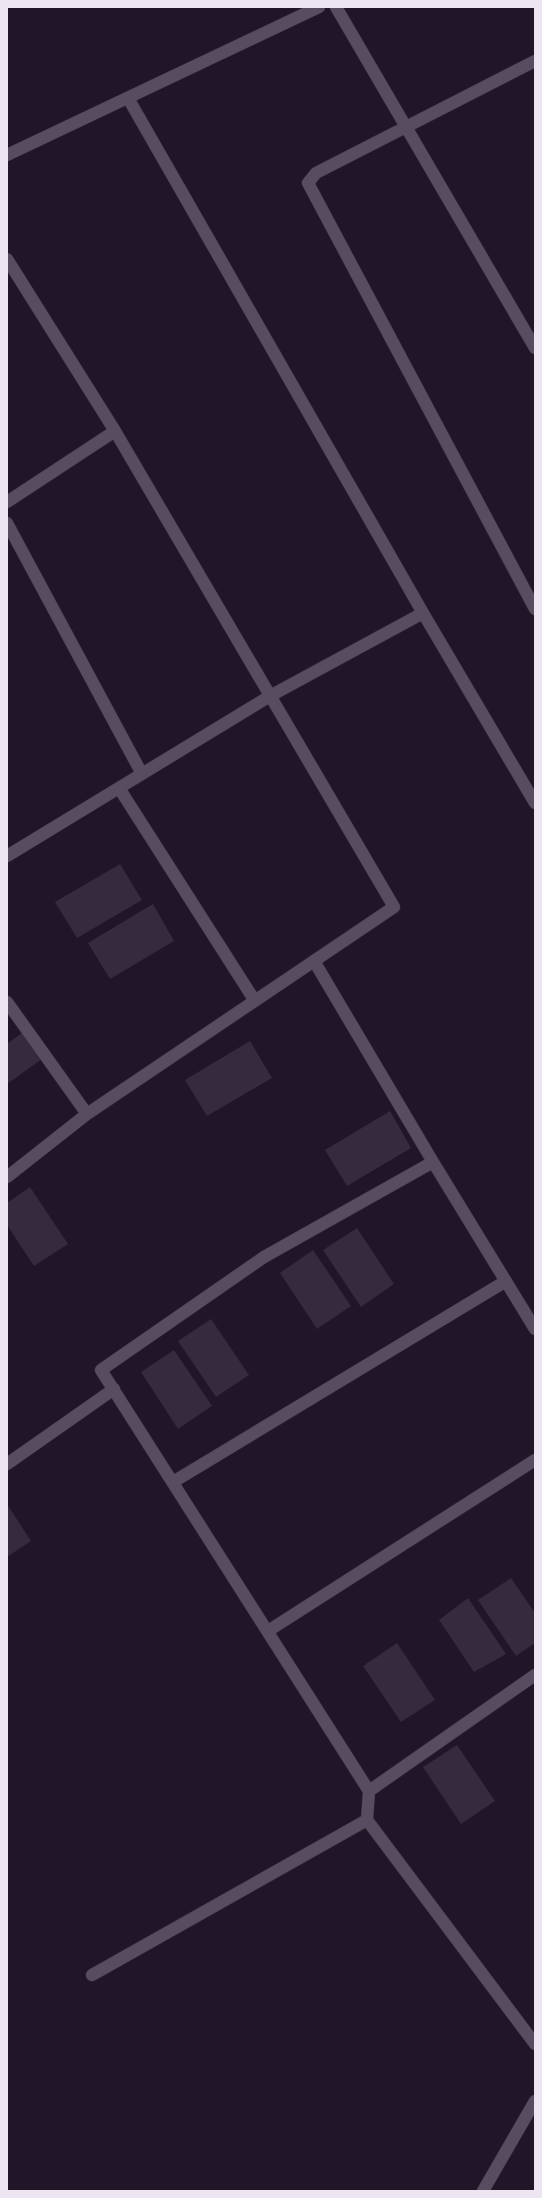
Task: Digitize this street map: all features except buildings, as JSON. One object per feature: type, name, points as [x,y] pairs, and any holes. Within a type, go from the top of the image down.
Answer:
[{"type":"street","points":[[7,155],[319,7]]},
{"type":"street","points":[[336,7],[535,348]]},
{"type":"street","points":[[535,61],[316,173],[308,184],[535,609]]},
{"type":"street","points":[[128,98],[423,613],[535,803]]},
{"type":"street","points":[[7,259],[115,431],[394,907],[87,1114],[7,1177]]},
{"type":"street","points":[[7,502],[115,431]]},
{"type":"street","points":[[7,523],[142,774]]},
{"type":"street","points":[[7,856],[270,696],[423,613]]},
{"type":"street","points":[[119,788],[255,1001]]},
{"type":"street","points":[[314,961],[433,1162],[535,1329]]},
{"type":"street","points":[[7,1002],[87,1114]]},
{"type":"street","points":[[433,1162],[264,1258],[101,1370],[370,1792],[367,1820],[535,2044]]},
{"type":"street","points":[[173,1482],[506,1281]]},
{"type":"street","points":[[7,1464],[114,1389]]},
{"type":"street","points":[[268,1631],[535,1460]]},
{"type":"street","points":[[370,1792],[535,1674]]},
{"type":"street","points":[[92,1975],[367,1820]]},
{"type":"street","points":[[483,2191],[535,2101]]}]
